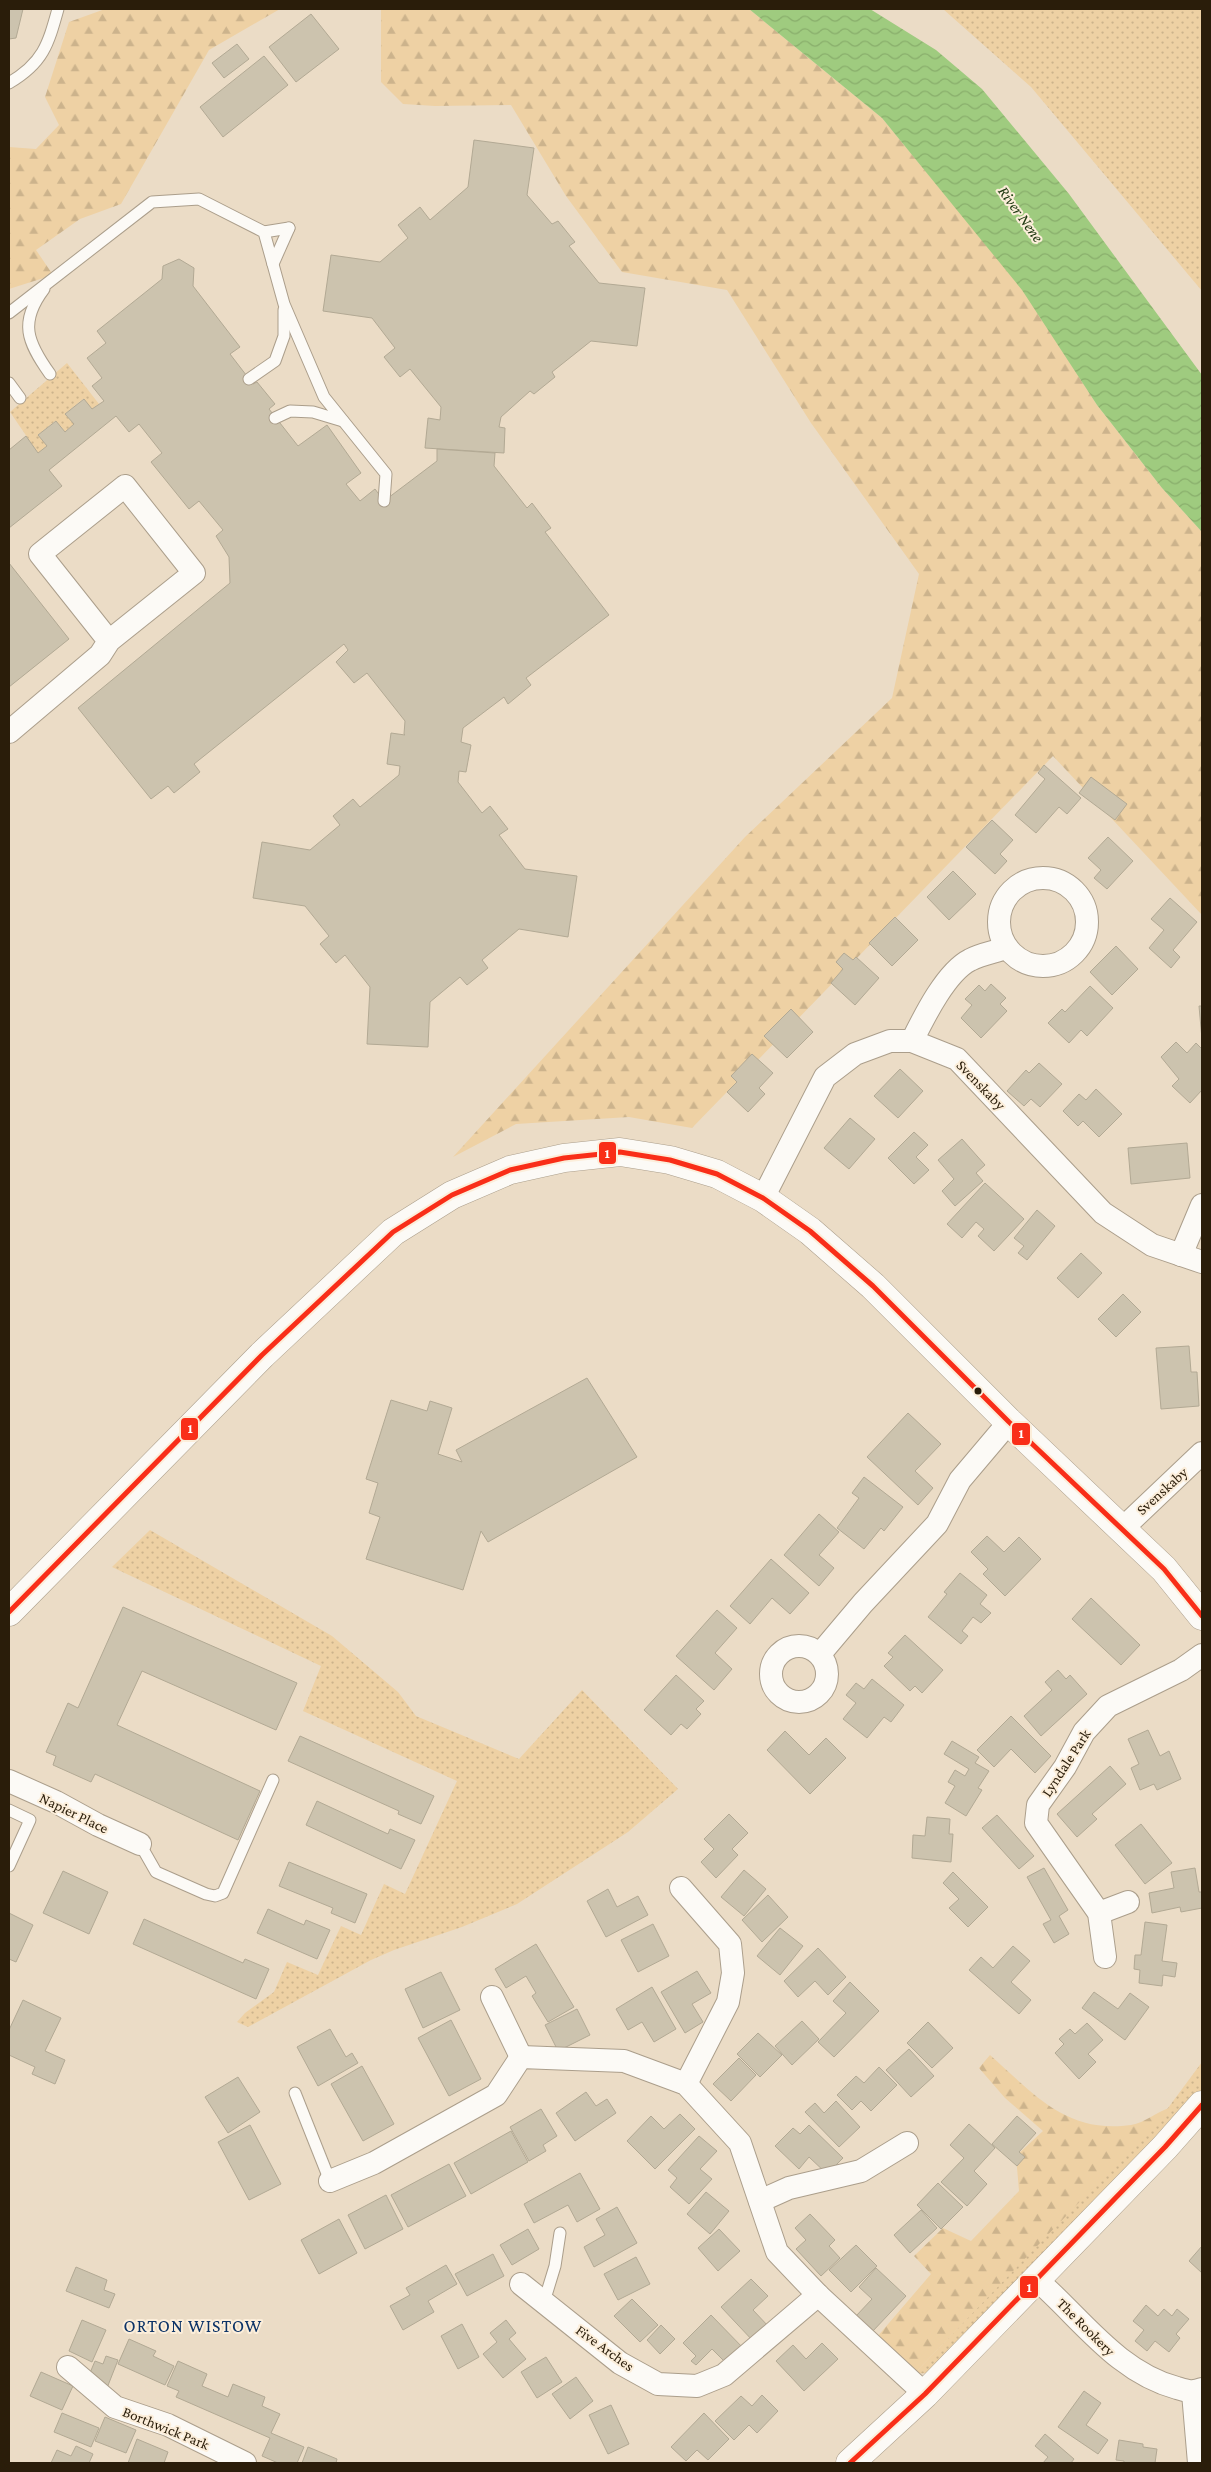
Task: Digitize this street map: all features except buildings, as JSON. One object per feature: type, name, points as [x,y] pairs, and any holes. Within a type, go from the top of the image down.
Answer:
[{"type":"street","points":[[9,732],[100,655],[110,641],[194,573],[125,486],[40,554],[110,641]]},
{"type":"street","points":[[912,1041],[933,1000],[949,979],[968,960],[1006,948]]},
{"type":"street","name":"Svenskaby","points":[[763,1198],[825,1076],[855,1054],[890,1041],[912,1041],[957,1059],[1103,1213],[1152,1245],[1192,1258]]},
{"type":"street","points":[[9,1612],[262,1355],[393,1232],[452,1195],[510,1170],[564,1158],[620,1152],[670,1160],[717,1174],[763,1198],[810,1231],[874,1286],[1010,1422],[1164,1569],[1202,1616]]},
{"type":"street","points":[[1192,1258],[1202,1205]]},
{"type":"street","points":[[820,1654],[863,1602],[937,1524],[960,1480],[1010,1422]]},
{"type":"street","name":"Svenskaby","points":[[1122,1529],[1202,1453]]},
{"type":"street","name":"Lyndale Park","points":[[1105,1958],[1099,1913],[1036,1823],[1038,1805],[1065,1768],[1084,1732],[1108,1706],[1181,1670],[1202,1655]]},
{"type":"street","name":"Napier Place","points":[[9,1781],[56,1802],[98,1826],[140,1844]]},
{"type":"street","points":[[681,1888],[730,1944],[732,1973],[728,2002],[686,2084]]},
{"type":"street","points":[[1099,1913],[1128,1902]]},
{"type":"street","points":[[492,1997],[521,2057]]},
{"type":"street","points":[[521,2057],[624,2061],[686,2084],[740,2143],[777,2252],[818,2295],[924,2394]]},
{"type":"street","points":[[330,2180],[374,2163],[496,2095],[521,2057]]},
{"type":"street","points":[[850,2463],[924,2394],[1165,2147],[1202,2105]]},
{"type":"street","points":[[760,2200],[788,2188],[861,2171],[907,2143]]},
{"type":"street","name":"The Rookery","points":[[1036,2279],[1114,2356],[1157,2383],[1198,2391],[1199,2463]]},
{"type":"street","name":"Five Arches","points":[[521,2284],[620,2363],[658,2384],[696,2386],[724,2374],[818,2295]]},
{"type":"street","name":"Borthwick Park","points":[[68,2366],[115,2407],[168,2425],[246,2463]]},
{"type":"lane","points":[[9,83],[26,73],[48,44],[58,9]]},
{"type":"lane","points":[[9,312],[152,202],[199,199],[264,232],[289,228],[273,264]]},
{"type":"lane","points":[[264,232],[284,304],[324,397],[386,474],[384,501]]},
{"type":"lane","points":[[50,374],[37,356],[28,337],[28,318],[37,298],[52,279]]},
{"type":"lane","points":[[249,379],[275,360],[284,336],[284,304]]},
{"type":"lane","points":[[9,383],[20,398]]},
{"type":"lane","points":[[276,418],[290,411],[313,412],[342,421]]},
{"type":"lane","points":[[140,1844],[156,1872],[206,1894],[215,1896],[223,1893],[273,1780]]},
{"type":"lane","points":[[9,1810],[30,1820],[9,1866]]},
{"type":"lane","points":[[295,2093],[330,2180]]},
{"type":"lane","points":[[544,2302],[556,2266],[560,2233]]},
{"type":"green space","points":[[105,9],[280,9],[209,50],[121,204],[80,219],[36,250],[53,275],[9,289],[9,147],[36,149],[59,125],[45,97],[69,22]]},
{"type":"green space","points":[[381,9],[749,9],[882,118],[1023,290],[1097,405],[1162,488],[1202,532],[1202,915],[1053,756],[692,1128],[629,1117],[516,1124],[453,1157],[745,837],[892,698],[919,574],[811,423],[727,290],[622,272],[566,196],[511,105],[435,106],[403,104],[381,82]]},
{"type":"green space","points":[[943,9],[1202,9],[1202,291],[1031,87]]},
{"type":"green space","points":[[67,363],[99,404],[92,409],[83,399],[66,413],[74,424],[65,432],[55,421],[38,435],[47,446],[38,453],[10,412]]},
{"type":"green space","points":[[150,1530],[332,1636],[398,1692],[416,1716],[519,1759],[582,1690],[678,1789],[628,1832],[517,1904],[462,1927],[394,1950],[371,1960],[248,2027],[237,2022],[245,2013],[274,1992],[287,1962],[318,1975],[341,1926],[361,1935],[384,1884],[405,1894],[457,1781],[303,1711],[321,1666],[112,1567]]},
{"type":"green space","points":[[990,2055],[1037,2097],[1069,2117],[1088,2123],[1108,2126],[1131,2125],[1170,2108],[914,2374],[877,2337],[931,2274],[914,2256],[943,2228],[971,2241],[1019,2191],[1016,2156],[1043,2131],[1005,2098],[979,2068]]},
{"type":"green space","points":[[1202,2062],[1202,2089],[1197,2095],[927,2373],[914,2374],[1168,2108]]},
{"type":"water","name":"River Nene","points":[[749,9],[870,9],[936,50],[982,89],[1069,194],[1202,375],[1202,532],[1162,488],[1097,405],[1022,290],[882,118]]},
{"type":"transit line","name":"1","points":[[9,1612],[262,1355],[393,1232],[452,1195],[510,1170],[564,1158],[620,1152],[670,1160],[717,1174],[763,1198],[810,1231],[873,1286],[1009,1422],[1164,1569],[1202,1616]]},
{"type":"transit line","name":"1","points":[[850,2463],[925,2394],[1165,2147],[1202,2105]]},
{"type":"district","name":"ORTON WISTOW","points":[[193,2326]]}]
